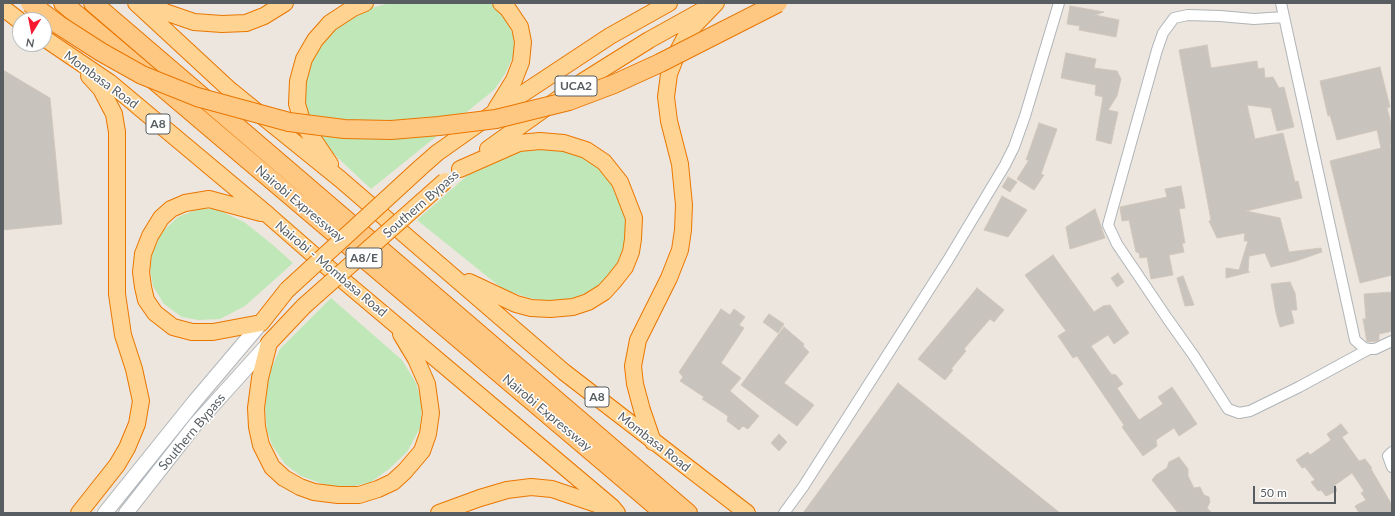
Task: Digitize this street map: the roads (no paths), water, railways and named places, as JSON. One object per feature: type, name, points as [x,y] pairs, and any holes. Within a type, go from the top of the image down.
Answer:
[{"type":"highway","points":[[30,3],[59,25],[108,56],[142,75],[198,97],[289,122],[344,129],[391,130],[496,119],[569,101],[614,84],[660,63],[778,3]]},
{"type":"highway","name":"Nairobi Expressway","points":[[63,3],[664,513]]},
{"type":"highway","name":"Nairobi Expressway","points":[[94,3],[688,513]]},
{"type":"highway","name":"A8","points":[[136,3],[230,90],[340,179],[453,275]]},
{"type":"highway","points":[[146,3],[165,12],[194,22],[222,24],[246,22],[264,16],[284,3]]},
{"type":"highway","points":[[340,179],[303,124],[297,104],[298,81],[304,59],[315,40],[325,28],[341,15],[365,3]]},
{"type":"highway","points":[[495,112],[514,80],[521,62],[523,42],[520,27],[508,9],[501,3]]},
{"type":"highway","name":"Southern Bypass","points":[[261,323],[287,290],[437,153],[495,112],[610,36],[669,3]]},
{"type":"highway","points":[[653,442],[637,390],[633,366],[638,340],[669,278],[680,250],[683,230],[684,205],[680,164],[668,121],[666,97],[667,89],[676,56],[688,32],[716,3]]},
{"type":"highway","name":"Southern Bypass","points":[[269,343],[304,306],[460,169],[582,82],[649,40],[716,3]]},
{"type":"highway","points":[[3,8],[12,15]]},
{"type":"highway","name":"Mombasa Road","points":[[52,44],[109,82],[268,215]]},
{"type":"highway","points":[[68,56],[101,89],[114,114],[117,132],[117,294],[123,335],[134,369],[141,401],[137,424],[128,448],[117,465],[79,513]]},
{"type":"highway","points":[[453,275],[516,304],[531,308],[550,309],[573,307],[588,302],[604,292],[614,281],[625,267],[632,252],[633,239],[634,218],[620,182],[604,162],[586,150],[564,143],[540,140],[519,143],[460,169]]},
{"type":"highway","points":[[261,323],[213,332],[192,332],[173,327],[155,313],[146,300],[141,272],[143,254],[150,236],[161,218],[171,210],[185,203],[209,199],[268,215]]},
{"type":"highway","name":"Nairobi - Mombasa Road","points":[[268,215],[332,271],[394,322]]},
{"type":"highway","name":"Mombasa Road","points":[[453,275],[564,372],[746,513]]},
{"type":"highway","points":[[269,343],[260,378],[256,408],[257,427],[261,445],[272,467],[284,478],[300,487],[314,492],[338,495],[359,495],[393,482],[405,471],[422,451],[428,434],[431,414],[427,384],[416,359],[394,322]]},
{"type":"highway","name":"A8","points":[[394,322],[615,510]]},
{"type":"highway","points":[[439,513],[507,490],[531,487],[552,489],[615,510]]},
{"type":"main road","name":"Southern Bypass","points":[[105,513],[195,401],[261,323]]},
{"type":"main road","name":"Southern Bypass","points":[[126,513],[195,425],[269,343]]},
{"type":"street","points":[[784,513],[948,260],[1014,147],[1059,3]]},
{"type":"street","points":[[1281,3],[1355,340],[1364,348],[1369,349],[1375,349],[1392,341]]},
{"type":"street","points":[[1284,16],[1254,19],[1188,15],[1174,18],[1163,33],[1157,50],[1108,225],[1117,244],[1194,356],[1228,409],[1239,413],[1250,411],[1299,387],[1369,349]]},
{"type":"street","points":[[1392,452],[1388,456],[1392,466]]}]
